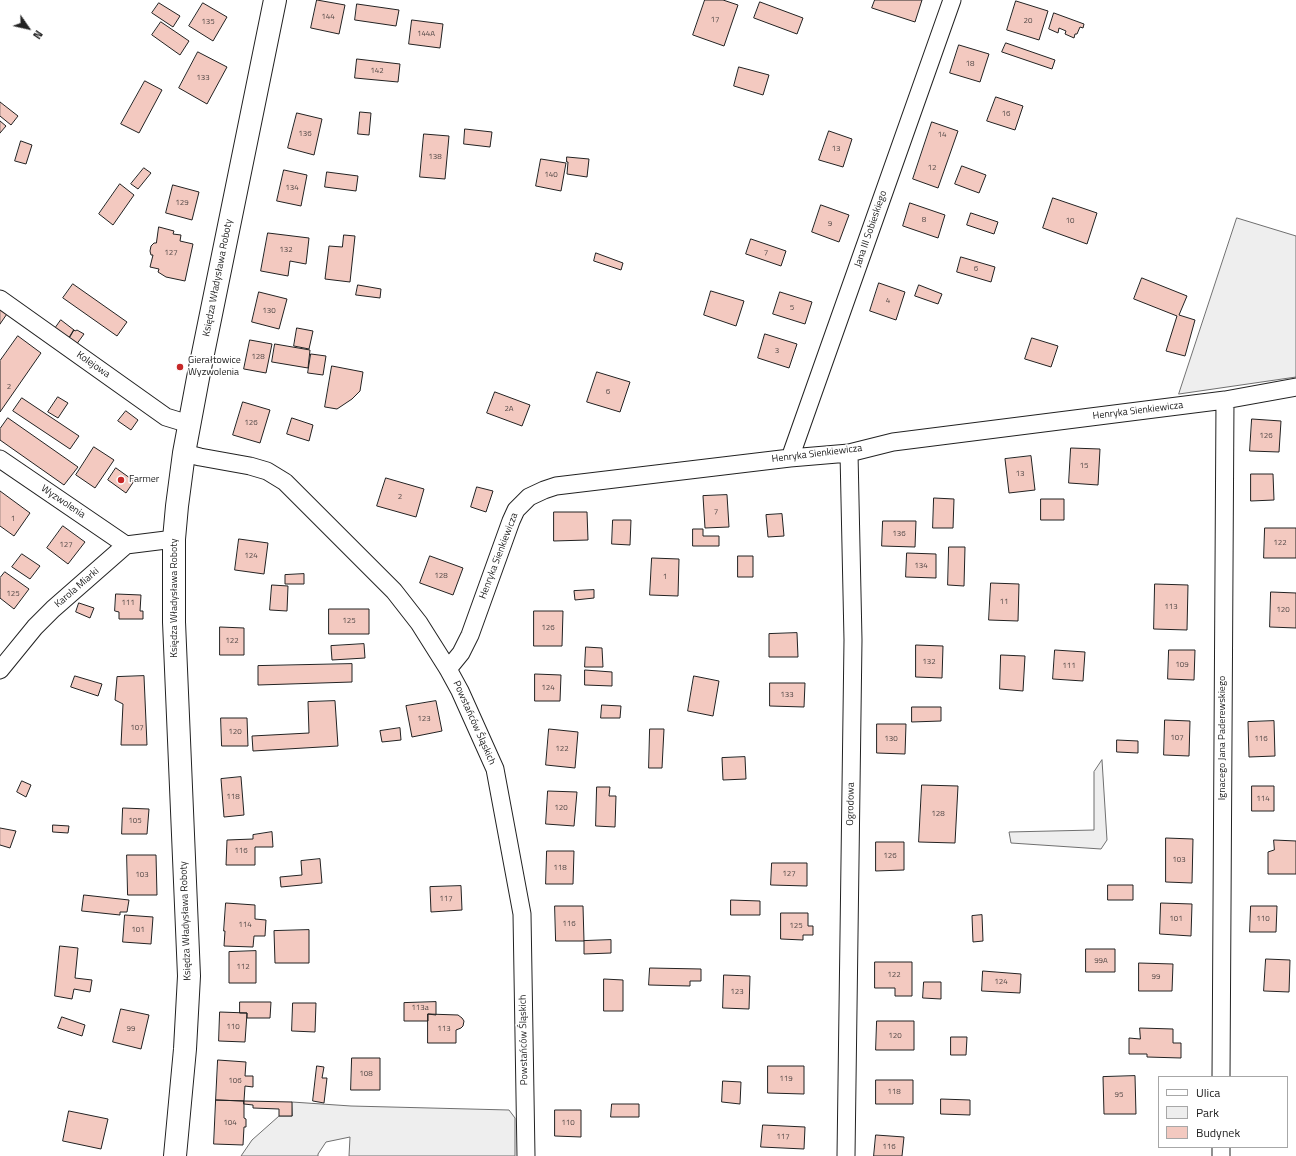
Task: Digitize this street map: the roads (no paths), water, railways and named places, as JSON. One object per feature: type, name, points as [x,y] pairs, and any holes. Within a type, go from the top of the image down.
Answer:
[{"type":"main road","name":"Księdza Władysława Roboty","points":[[175,1156],[185,1049],[189,976],[174,622],[174,539],[177,506],[189,424],[275,0]]},
{"type":"street","name":"Jana III Sobieskiego","points":[[790,458],[952,0]]},
{"type":"street","name":"Kolejowa","points":[[0,299],[166,417],[189,424]]},
{"type":"street","name":"Henryka Sienkiewicza","points":[[448,669],[461,653],[470,635],[516,510],[529,497],[556,486],[790,458],[849,453],[893,442],[1225,400],[1296,388]]},
{"type":"street","name":"Ignacego Jana Paderewskiego","points":[[1221,1076],[1225,400]]},
{"type":"street","name":"Powstańców Śląskich","points":[[184,453],[250,466],[267,471],[285,482],[394,591],[419,623],[460,691],[495,770],[522,914],[526,1156]]},
{"type":"street","name":"Ogrodowa","points":[[846,1156],[853,640],[849,453]]},
{"type":"street","name":"Wyzwolenia","points":[[0,459],[126,545]]},
{"type":"street","points":[[126,545],[174,539]]},
{"type":"street","name":"Karola Miarki","points":[[0,670],[35,626],[126,545]]},
{"type":"place","name":"Gierałtowice Wyzwolenia","points":[[180,367]]},
{"type":"place","name":"Farmer","points":[[121,480]]}]
